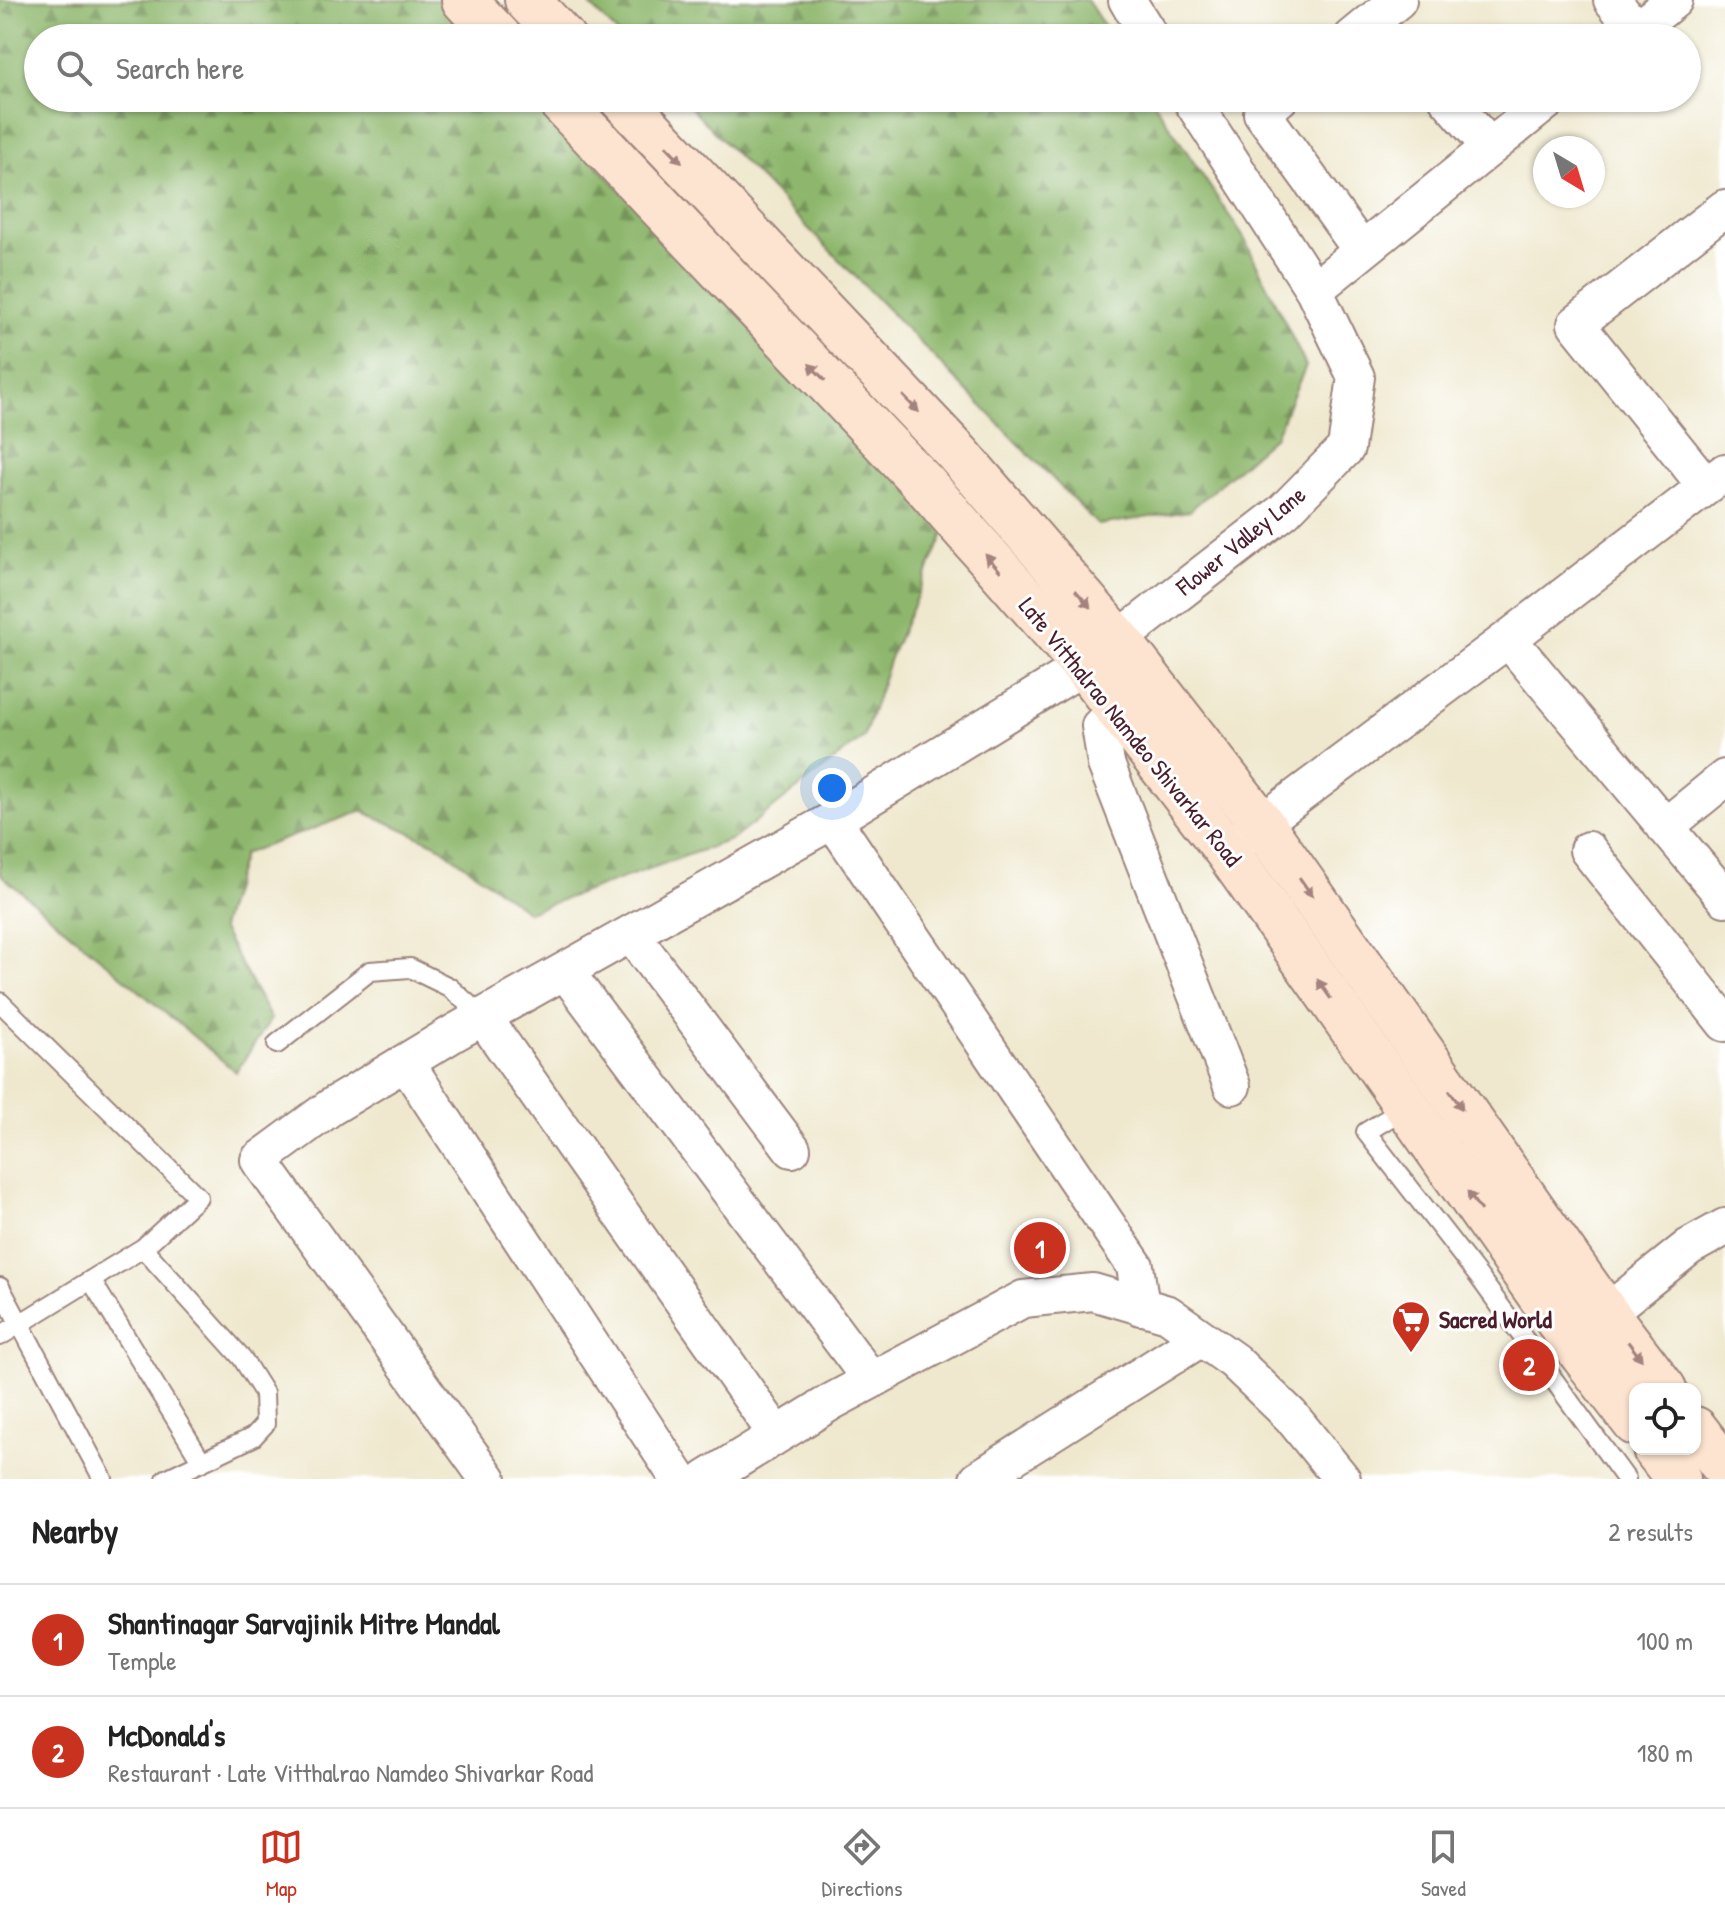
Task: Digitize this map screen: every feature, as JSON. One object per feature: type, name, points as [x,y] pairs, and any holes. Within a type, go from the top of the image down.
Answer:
[{"type":"main road","points":[[464,0],[487,24]]},
{"type":"main road","points":[[527,0],[550,24]]},
{"type":"main road","name":"Late Vitthalrao Namdeo Shivarkar Road","points":[[570,112],[926,486],[1084,666],[1226,850],[1407,1107],[1495,1265],[1572,1341],[1629,1415]]},
{"type":"main road","name":"Late Vitthalrao Namdeo Shivarkar Road","points":[[634,112],[958,454],[1118,639],[1261,823],[1606,1313],[1659,1383]]},
{"type":"main road","points":[[1701,1437],[1725,1468]]},
{"type":"main road","points":[[1660,1455],[1678,1479]]},
{"type":"street","points":[[1127,0],[1142,24]]},
{"type":"street","points":[[1612,0],[1625,24]]},
{"type":"street","points":[[1644,24],[1674,0]]},
{"type":"street","name":"Flower Valley Lane","points":[[488,1479],[259,1160],[331,1107],[483,1017],[833,820],[1084,666],[1284,511],[1346,448],[1356,377],[1314,290],[1199,112]]},
{"type":"street","points":[[1263,112],[1362,251]]},
{"type":"street","points":[[1459,112],[1490,147]]},
{"type":"street","points":[[1314,290],[1534,112]]},
{"type":"street","points":[[1226,850],[1716,479],[1576,324],[1725,208]]},
{"type":"street","points":[[1508,639],[1725,898]]},
{"type":"street","points":[[1119,710],[1100,726],[1106,764],[1232,1086]]},
{"type":"street","points":[[1665,827],[1725,778]]},
{"type":"street","points":[[833,820],[1135,1266],[1141,1307]]},
{"type":"street","points":[[1588,850],[1725,1023]]},
{"type":"street","points":[[631,934],[792,1149]]},
{"type":"street","points":[[565,971],[871,1380]]},
{"type":"street","points":[[483,1017],[777,1435]]},
{"type":"street","points":[[406,1063],[679,1479]]},
{"type":"street","points":[[1572,1341],[1689,1247],[1725,1227]]},
{"type":"street","points":[[706,1479],[871,1380],[1023,1299],[1093,1292],[1168,1314],[1234,1361],[1291,1416],[1328,1474]]},
{"type":"street","points":[[978,1479],[1201,1338]]},
{"type":"lane","points":[[277,1044],[370,971],[410,968],[449,987],[483,1017]]},
{"type":"lane","points":[[0,1002],[198,1197],[143,1248],[0,1336]]},
{"type":"lane","points":[[143,1248],[242,1358],[264,1393],[265,1424],[253,1437],[166,1479]]},
{"type":"lane","points":[[1495,1265],[1626,1479]]},
{"type":"lane","points":[[91,1280],[202,1462]]},
{"type":"lane","points":[[0,1287],[103,1479]]},
{"type":"green space","points":[[0,0],[438,0],[461,24],[24,24],[24,112],[546,112],[947,527],[890,658],[864,737],[733,839],[528,912],[436,844],[362,811],[243,854],[221,928],[271,1019],[236,1072],[0,874]]},
{"type":"green space","points":[[585,0],[1087,0],[1103,24],[608,24]]},
{"type":"green space","points":[[695,112],[1160,112],[1244,238],[1306,366],[1275,436],[1189,511],[1098,525]]},
{"type":"place","name":"Shantinagar Sarvajinik Mitre Mandal","points":[[1040,1248]]},
{"type":"place","name":"Sacred World","points":[[1411,1354]]},
{"type":"place","name":"McDonald's","points":[[1529,1365]]}]
